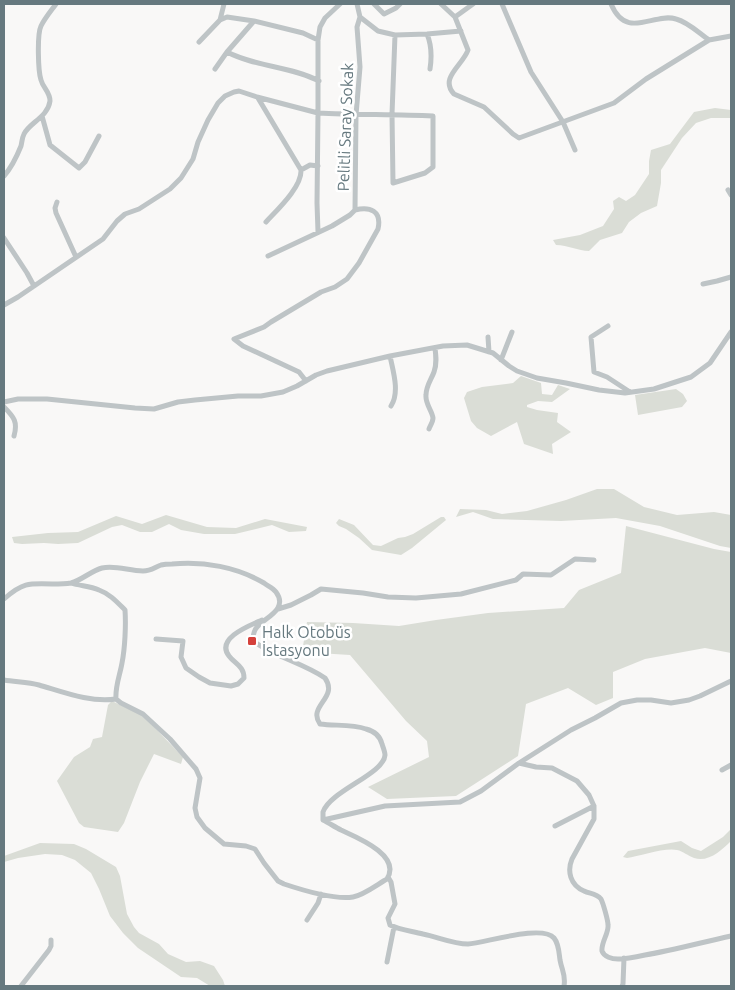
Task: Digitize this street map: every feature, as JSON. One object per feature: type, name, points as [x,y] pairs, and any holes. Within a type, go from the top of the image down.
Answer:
[{"type":"street","points":[[4,176],[14,162],[24,133],[42,116],[50,101],[47,90],[41,82],[38,49],[40,28],[56,4]]},
{"type":"street","points":[[220,20],[224,4]]},
{"type":"street","points":[[318,232],[318,40],[320,27],[325,18],[340,4]]},
{"type":"street","name":"Pelitli Saray Sokak","points":[[306,381],[299,372],[243,346],[234,339],[264,327],[321,292],[335,287],[347,279],[380,223],[376,213],[370,209],[361,208],[355,210],[356,115],[360,74],[358,27],[360,17],[357,4]]},
{"type":"street","points":[[374,4],[384,14],[400,4]]},
{"type":"street","points":[[441,4],[455,16],[468,50],[449,79],[448,86],[454,94],[484,107],[519,138],[614,103],[646,79],[709,40],[731,36]]},
{"type":"street","points":[[455,16],[472,4]]},
{"type":"street","points":[[502,4],[531,72],[563,122],[575,150]]},
{"type":"street","points":[[611,4],[615,12],[623,20],[631,23],[677,19],[689,25],[709,40]]},
{"type":"street","points":[[198,42],[220,20],[227,16],[303,33],[318,40]]},
{"type":"street","points":[[360,17],[378,31],[395,35],[462,31]]},
{"type":"street","points":[[214,69],[254,21]]},
{"type":"street","points":[[427,34],[431,45],[430,69]]},
{"type":"street","points":[[4,305],[103,239],[125,214],[139,209],[170,189],[193,159],[198,142],[218,103],[225,96],[234,92],[239,91],[318,113],[356,115],[392,114],[433,116],[433,167],[425,173],[393,183],[392,114],[395,35]]},
{"type":"street","points":[[227,52],[263,64],[308,75],[319,81]]},
{"type":"street","points":[[257,97],[301,170],[300,179],[292,193],[266,222]]},
{"type":"street","points":[[42,116],[50,145],[79,168],[85,162],[99,136]]},
{"type":"street","points":[[301,170],[310,165],[318,166]]},
{"type":"street","points":[[728,190],[731,195]]},
{"type":"street","points":[[56,202],[56,213],[76,257]]},
{"type":"street","points":[[268,256],[318,232],[350,215],[355,210]]},
{"type":"street","points":[[4,238],[34,286]]},
{"type":"street","points":[[703,284],[731,277]]},
{"type":"street","points":[[608,326],[591,337],[594,372],[607,377],[630,392]]},
{"type":"street","points":[[501,360],[512,332]]},
{"type":"street","points":[[4,402],[18,399],[47,399],[154,409],[178,402],[238,396],[261,396],[279,393],[327,371],[390,356],[454,345],[466,345],[493,353],[517,371],[537,378],[625,393],[654,388],[691,377],[710,363],[731,332]]},
{"type":"street","points":[[488,337],[489,352]]},
{"type":"street","points":[[429,430],[433,419],[425,394],[434,372],[436,361],[435,348]]},
{"type":"street","points":[[390,356],[395,384],[394,400],[391,406]]},
{"type":"street","points":[[4,407],[15,421],[14,436]]},
{"type":"street","points":[[323,820],[323,813],[328,804],[382,764],[385,755],[381,740],[376,734],[366,729],[320,724],[316,719],[316,713],[328,696],[329,684],[325,678],[261,647],[253,641],[255,628],[272,616],[278,609],[311,596],[321,589],[363,592],[388,597],[416,598],[461,594],[516,580],[523,574],[552,575],[575,559],[594,560]]},
{"type":"street","points":[[71,583],[97,570],[114,567],[144,572],[160,566],[185,563],[229,568],[256,578],[277,593],[278,609]]},
{"type":"street","points":[[4,599],[20,586],[30,583],[71,583],[100,590],[113,598],[125,610],[126,620],[116,699]]},
{"type":"street","points":[[156,639],[183,641],[181,657],[186,668],[210,683],[231,686],[238,684],[244,678],[244,673],[242,668],[227,654],[226,646],[229,638],[240,630],[272,616]]},
{"type":"street","points":[[4,680],[37,685],[58,692],[97,700],[116,699],[143,714],[170,739],[196,769],[200,778],[195,808],[197,817],[224,844],[246,846],[255,849],[278,881],[321,894],[342,898],[359,895],[388,877],[391,870],[383,854],[369,844],[323,820]]},
{"type":"street","points":[[323,820],[385,806],[460,802],[482,791],[519,763],[571,730],[621,703],[636,700],[671,703],[689,700],[731,681]]},
{"type":"street","points":[[519,763],[552,768],[577,781],[589,795],[594,806],[594,819],[572,859],[569,866],[569,875],[576,886],[583,891],[596,894],[602,900],[609,925],[602,950],[604,954],[610,958],[624,958],[656,953],[731,936]]},
{"type":"street","points":[[722,770],[731,765]]},
{"type":"street","points":[[555,826],[594,806]]},
{"type":"street","points":[[388,877],[391,882],[395,904],[388,918],[390,925],[465,944],[479,944],[502,937],[546,933],[555,939],[558,945],[565,979],[564,986]]},
{"type":"street","points":[[307,920],[318,903],[321,894]]},
{"type":"street","points":[[387,962],[394,926]]},
{"type":"street","points":[[21,986],[49,950],[51,940]]},
{"type":"street","points":[[622,986],[624,958]]},
{"type":"shaded area","points":[[715,108],[731,110],[731,118],[711,118],[696,123],[682,138],[661,170],[657,206],[641,213],[629,222],[622,233],[600,240],[589,251],[556,245],[553,240],[580,235],[603,226],[614,209],[613,201],[619,197],[626,201],[635,195],[649,174],[651,150],[670,144],[694,112]]},
{"type":"shaded area","points":[[521,376],[541,383],[542,394],[552,395],[558,385],[570,389],[552,402],[538,401],[527,405],[527,407],[537,410],[558,413],[557,422],[571,432],[552,444],[553,454],[524,444],[517,422],[491,436],[477,428],[471,421],[464,398],[467,392],[482,387],[513,383]]},
{"type":"shaded area","points":[[676,389],[683,394],[687,401],[682,407],[638,415],[635,395]]},
{"type":"shaded area","points":[[597,489],[614,489],[644,507],[677,515],[714,512],[731,515],[731,548],[660,526],[616,518],[561,521],[493,519],[473,512],[456,517],[460,509],[486,510],[502,514],[527,511]]},
{"type":"shaded area","points":[[166,515],[207,527],[236,528],[265,519],[307,527],[306,531],[289,532],[272,525],[235,534],[204,534],[181,530],[169,524],[152,532],[140,532],[122,525],[112,527],[78,543],[58,544],[14,543],[12,537],[78,532],[116,516],[142,524]]},
{"type":"shaded area","points":[[444,517],[446,520],[401,555],[372,550],[359,538],[336,523],[339,519],[354,525],[373,545],[381,546],[398,538],[413,534]]},
{"type":"shaded area","points":[[626,526],[731,552],[731,653],[705,648],[645,659],[613,672],[613,698],[596,705],[568,688],[526,704],[518,756],[456,796],[387,799],[368,787],[429,757],[427,741],[406,721],[350,655],[302,652],[307,622],[399,626],[488,613],[564,608],[579,590],[621,573]]},
{"type":"shaded area","points":[[112,701],[141,715],[183,757],[181,764],[154,754],[140,782],[124,823],[118,832],[84,827],[79,823],[57,781],[74,757],[90,747],[93,739],[102,737],[108,705]]},
{"type":"shaded area","points":[[731,829],[731,841],[719,852],[704,859],[694,858],[681,851],[672,849],[627,858],[623,857],[628,851],[681,841],[701,851],[723,837]]},
{"type":"shaded area","points":[[40,843],[74,844],[116,867],[120,876],[127,914],[139,933],[159,944],[168,954],[186,962],[200,961],[214,966],[225,986],[210,986],[197,978],[181,977],[138,948],[110,916],[91,873],[75,860],[62,855],[45,854],[4,862],[4,856]]},
{"type":"place","name":"Halk Otobüs İstasyonu","points":[[252,641]]}]
